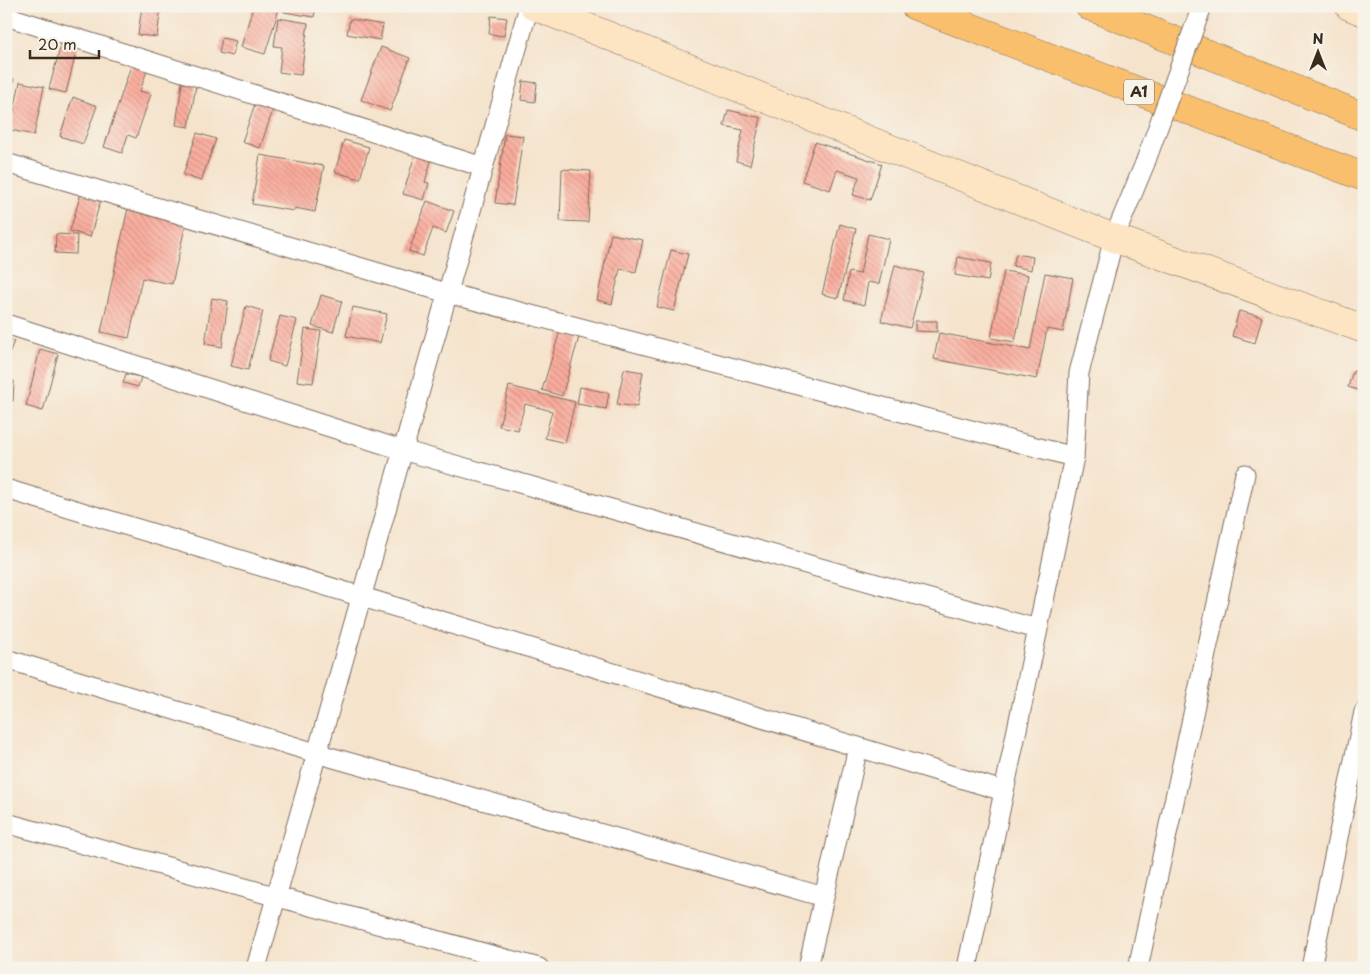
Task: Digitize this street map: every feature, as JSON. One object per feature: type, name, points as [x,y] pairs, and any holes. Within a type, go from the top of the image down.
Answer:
[{"type":"highway","name":"A1","points":[[915,6],[1364,177]]},
{"type":"highway","points":[[1089,6],[1364,117]]},
{"type":"street","points":[[256,968],[529,6]]},
{"type":"street","points":[[534,6],[1114,238],[1364,329]]},
{"type":"street","points":[[967,968],[1074,457],[1079,373],[1114,238],[1145,163],[1202,6]]},
{"type":"street","points":[[1349,6],[1364,12]]},
{"type":"street","points":[[6,16],[483,167]]},
{"type":"street","points":[[6,163],[447,293],[1074,457]]},
{"type":"street","points":[[6,324],[402,450],[1037,629]]},
{"type":"street","points":[[1138,968],[1245,474]]},
{"type":"street","points":[[6,489],[1003,791]]},
{"type":"street","points":[[6,659],[316,753],[824,897]]},
{"type":"street","points":[[1311,968],[1364,712]]},
{"type":"street","points":[[808,968],[858,747]]},
{"type":"street","points":[[6,823],[539,968]]},
{"type":"building","points":[[142,6],[161,6],[157,37],[138,35]]},
{"type":"building","points":[[256,6],[283,6],[282,9],[279,9],[265,54],[241,47],[253,7],[256,8]]},
{"type":"building","points":[[285,6],[316,6],[314,17],[284,12]]},
{"type":"building","points":[[491,16],[507,18],[504,36],[489,34]]},
{"type":"building","points":[[278,18],[308,23],[301,75],[279,72],[282,47],[274,46]]},
{"type":"building","points":[[350,19],[383,25],[380,40],[347,34]]},
{"type":"building","points":[[63,37],[79,41],[66,93],[49,89]]},
{"type":"building","points":[[222,38],[236,41],[232,56],[219,53]]},
{"type":"building","points":[[381,47],[410,58],[390,111],[361,100]]},
{"type":"building","points":[[134,57],[150,62],[140,91],[151,94],[136,138],[128,135],[122,153],[104,147]]},
{"type":"building","points":[[6,77],[14,79],[7,105],[6,105]]},
{"type":"building","points":[[523,81],[537,83],[535,102],[521,100]]},
{"type":"building","points":[[20,82],[44,87],[34,135],[10,130]]},
{"type":"building","points":[[182,83],[196,85],[189,127],[176,125]]},
{"type":"building","points":[[258,95],[276,101],[260,148],[242,142]]},
{"type":"building","points":[[73,97],[97,106],[83,144],[60,136]]},
{"type":"building","points":[[728,110],[761,118],[750,165],[736,161],[743,130],[724,126]]},
{"type":"building","points":[[197,133],[216,139],[201,181],[183,175]]},
{"type":"building","points":[[505,134],[523,136],[513,205],[495,203]]},
{"type":"building","points":[[344,140],[369,147],[360,179],[335,172]]},
{"type":"building","points":[[419,142],[435,147],[425,182],[429,183],[424,200],[403,194]]},
{"type":"building","points":[[815,142],[882,164],[870,200],[853,195],[859,177],[837,170],[830,190],[802,181]]},
{"type":"building","points":[[260,155],[324,166],[315,212],[295,208],[294,211],[252,204]]},
{"type":"building","points":[[562,169],[591,171],[588,222],[560,221]]},
{"type":"building","points":[[81,193],[101,199],[90,237],[70,231]]},
{"type":"building","points":[[427,201],[454,211],[446,233],[433,228],[423,256],[409,251]]},
{"type":"building","points":[[128,208],[186,223],[172,284],[142,278],[129,338],[101,332]]},
{"type":"building","points":[[840,224],[856,229],[838,298],[822,294]]},
{"type":"building","points":[[56,234],[77,235],[76,254],[55,253]]},
{"type":"building","points":[[611,234],[643,240],[636,272],[620,269],[612,304],[597,300]]},
{"type":"building","points":[[868,234],[889,239],[879,284],[868,282],[864,305],[844,300],[849,272],[860,274]]},
{"type":"building","points":[[671,250],[688,254],[674,311],[657,307]]},
{"type":"building","points":[[1016,254],[1033,257],[1031,270],[1013,266]]},
{"type":"building","points":[[958,257],[991,263],[988,281],[955,275]]},
{"type":"building","points":[[895,265],[924,273],[910,328],[881,321]]},
{"type":"building","points":[[1004,271],[1028,275],[1015,342],[991,338]]},
{"type":"building","points":[[1045,273],[1073,278],[1063,332],[1047,329],[1037,379],[934,359],[939,333],[1030,350]]},
{"type":"building","points":[[321,295],[342,301],[333,332],[312,326]]},
{"type":"building","points":[[212,298],[228,301],[222,347],[205,344]]},
{"type":"building","points":[[246,306],[263,311],[248,370],[231,366]]},
{"type":"building","points":[[353,307],[387,314],[380,343],[346,336]]},
{"type":"building","points":[[1239,311],[1262,317],[1255,343],[1232,336]]},
{"type":"building","points":[[280,316],[297,320],[285,366],[268,361]]},
{"type":"building","points":[[915,321],[937,321],[937,332],[915,331]]},
{"type":"building","points":[[305,329],[321,331],[313,383],[297,381]]},
{"type":"building","points":[[560,331],[579,337],[562,396],[542,390]]},
{"type":"building","points":[[6,338],[14,341],[6,361]]},
{"type":"building","points":[[40,349],[58,354],[43,411],[26,406]]},
{"type":"building","points":[[624,369],[643,372],[637,407],[617,404]]},
{"type":"building","points":[[1353,371],[1364,374],[1364,392],[1348,387]]},
{"type":"building","points":[[126,374],[141,377],[138,387],[123,383]]},
{"type":"building","points":[[6,381],[14,381],[13,401],[6,401]]},
{"type":"building","points":[[509,386],[575,402],[565,443],[545,438],[552,411],[525,404],[518,430],[499,426]]},
{"type":"building","points":[[580,387],[609,393],[606,409],[577,404]]}]
